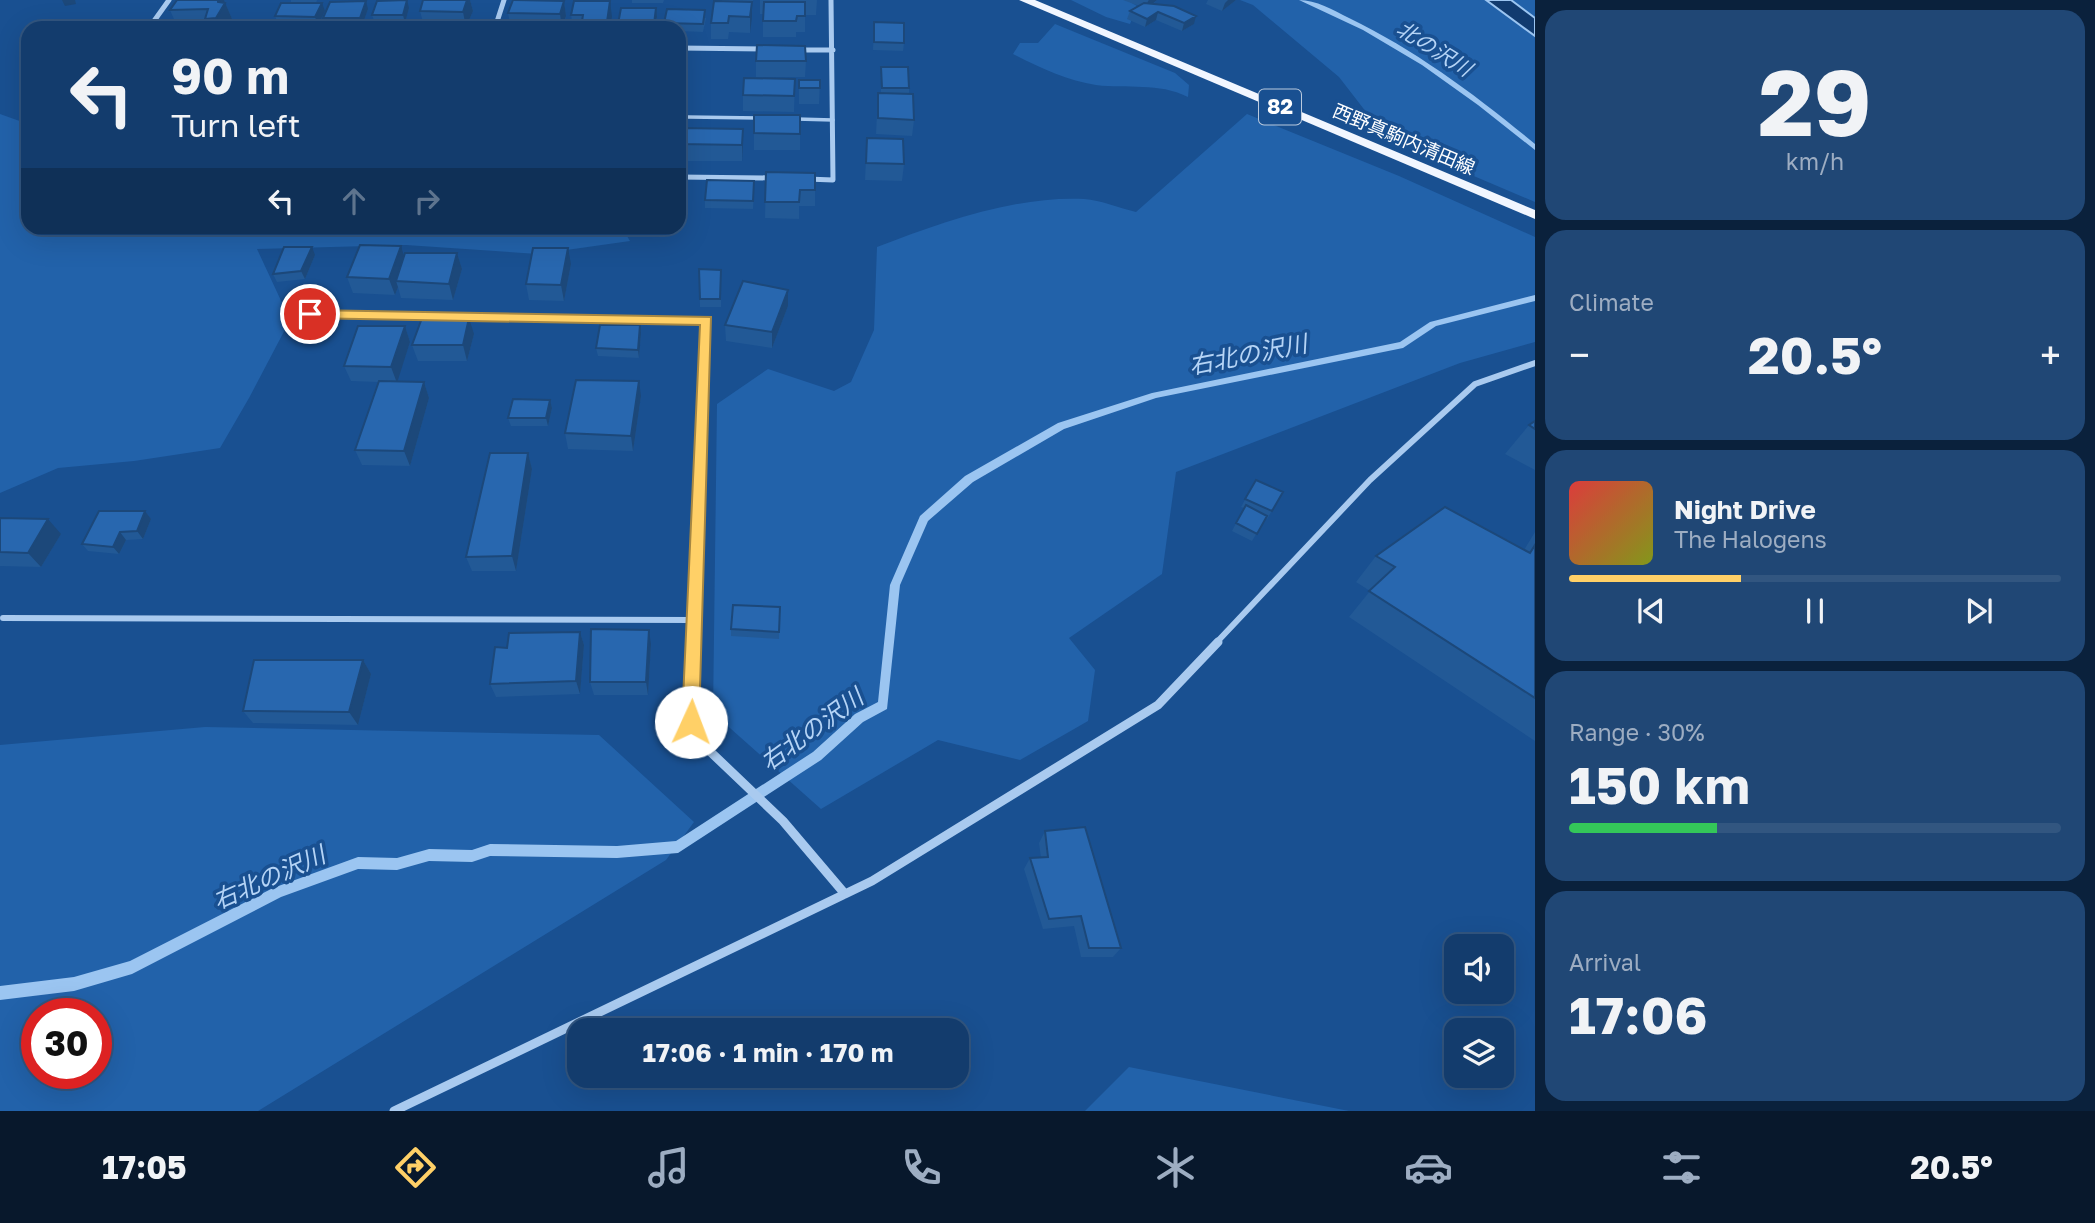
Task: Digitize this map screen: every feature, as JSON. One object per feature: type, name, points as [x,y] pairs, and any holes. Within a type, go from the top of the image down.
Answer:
[{"type":"main road","name":"西野真駒内清田線","points":[[1030,1],[1535,215]]},
{"type":"street","points":[[154,21],[169,0]]},
{"type":"street","points":[[497,21],[504,0]]},
{"type":"street","points":[[794,179],[833,180],[831,0]]},
{"type":"street","points":[[686,48],[777,50]]},
{"type":"street","points":[[791,50],[833,50]]},
{"type":"street","points":[[686,177],[782,179]]},
{"type":"street","points":[[310,314],[707,320],[691,722],[697,739],[783,821],[845,894]]},
{"type":"street","points":[[394,1111],[872,881],[1158,705],[1370,480],[1475,384],[1535,363]]},
{"type":"street","points":[[3,618],[695,620]]},
{"type":"lane","points":[[688,117],[767,118]]},
{"type":"lane","points":[[794,119],[833,120]]},
{"type":"shaded area","points":[[1071,0],[1127,0],[1137,6],[1130,24],[1106,17]]},
{"type":"shaded area","points":[[1240,0],[1535,0],[1535,202],[1387,139],[1339,77],[1253,5]]},
{"type":"shaded area","points":[[1486,0],[1511,0],[1535,18],[1535,36]]},
{"type":"shaded area","points":[[1055,24],[1175,73],[1189,85],[1188,97],[1165,89],[1085,83],[1053,73],[1013,54],[1020,43],[1038,43]]},
{"type":"shaded area","points":[[0,114],[21,122],[21,235],[626,235],[630,241],[538,254],[406,245],[257,249],[290,320],[220,448],[134,461],[58,468],[0,493]]},
{"type":"shaded area","points":[[1247,114],[1399,176],[1535,237],[1535,342],[1460,363],[1176,472],[1162,574],[1069,638],[1095,670],[1088,721],[1020,760],[938,740],[821,809],[713,713],[717,404],[768,369],[834,391],[851,382],[874,330],[877,247],[952,220],[1031,202],[1084,199],[1136,212]]},
{"type":"shaded area","points":[[205,727],[599,735],[694,822],[666,860],[258,1111],[0,1111],[0,745]]},
{"type":"shaded area","points":[[1129,1067],[1349,1111],[1085,1111]]},
{"type":"building","points":[[177,0],[218,0],[225,3],[216,18],[205,19],[208,9],[170,10]]},
{"type":"building","points":[[407,0],[403,15],[372,15],[377,1]]},
{"type":"building","points":[[423,0],[467,0],[463,12],[420,11]]},
{"type":"building","points":[[513,0],[564,1],[560,14],[508,13]]},
{"type":"building","points":[[366,1],[360,18],[323,18],[330,2]]},
{"type":"building","points":[[574,1],[610,1],[607,21],[582,21],[583,15],[571,15]]},
{"type":"building","points":[[714,1],[752,2],[750,17],[729,16],[728,23],[711,23]]},
{"type":"building","points":[[764,2],[805,2],[805,16],[797,16],[796,21],[763,21]]},
{"type":"building","points":[[281,3],[322,3],[315,17],[275,16]]},
{"type":"building","points":[[1144,3],[1174,6],[1196,16],[1184,23],[1158,12],[1147,19],[1130,11]]},
{"type":"building","points":[[621,8],[656,8],[654,21],[619,21]]},
{"type":"building","points":[[667,9],[705,10],[703,24],[664,21]]},
{"type":"building","points":[[874,22],[904,23],[904,43],[874,42]]},
{"type":"building","points":[[757,45],[805,46],[806,61],[756,61]]},
{"type":"building","points":[[881,67],[908,67],[909,88],[882,88]]},
{"type":"building","points":[[744,78],[795,79],[794,96],[743,95]]},
{"type":"building","points":[[799,80],[820,80],[820,88],[799,88]]},
{"type":"building","points":[[878,93],[913,94],[914,120],[878,118]]},
{"type":"building","points":[[754,115],[800,115],[800,134],[754,133]]},
{"type":"building","points":[[686,128],[743,129],[742,145],[686,144]]},
{"type":"building","points":[[867,138],[903,139],[904,164],[866,163]]},
{"type":"building","points":[[766,172],[815,173],[815,190],[800,190],[799,202],[765,202]]},
{"type":"building","points":[[707,180],[754,181],[753,201],[705,200]]},
{"type":"building","points":[[360,245],[401,246],[389,279],[347,277]]},
{"type":"building","points":[[284,247],[312,247],[301,271],[273,274]]},
{"type":"building","points":[[533,248],[568,248],[561,285],[526,284]]},
{"type":"building","points":[[405,253],[457,253],[449,284],[396,281]]},
{"type":"building","points":[[699,269],[721,270],[720,299],[700,299]]},
{"type":"building","points":[[743,281],[788,290],[772,332],[725,325]]},
{"type":"building","points":[[422,318],[469,318],[463,345],[412,345]]},
{"type":"building","points":[[600,325],[640,325],[638,350],[596,348]]},
{"type":"building","points":[[358,326],[405,326],[391,367],[344,366]]},
{"type":"building","points":[[576,380],[639,381],[631,436],[565,433]]},
{"type":"building","points":[[379,381],[424,382],[404,451],[355,450]]},
{"type":"building","points":[[513,399],[550,400],[546,418],[508,418]]},
{"type":"building","points":[[490,453],[528,453],[512,556],[466,557]]},
{"type":"building","points":[[1256,480],[1283,492],[1272,511],[1245,499]]},
{"type":"building","points":[[1246,505],[1267,516],[1257,534],[1236,523]]},
{"type":"building","points":[[1445,507],[1530,553],[1535,545],[1535,698],[1369,591],[1395,567],[1376,556]]},
{"type":"building","points":[[99,511],[145,511],[137,531],[120,532],[113,547],[82,544]]},
{"type":"building","points":[[0,518],[48,519],[28,553],[0,552]]},
{"type":"building","points":[[733,605],[780,607],[779,632],[731,629]]},
{"type":"building","points":[[591,629],[649,630],[646,682],[590,682]]},
{"type":"building","points":[[580,632],[576,681],[490,684],[495,647],[507,648],[509,633]]},
{"type":"building","points":[[254,660],[363,660],[349,712],[243,711]]},
{"type":"building","points":[[1085,827],[1121,948],[1089,948],[1081,916],[1049,919],[1030,858],[1048,857],[1045,831]]},
{"type":"waterway","name":"北の沢川","points":[[1302,0],[1396,46],[1453,83],[1535,148]]},
{"type":"waterway","name":"右北の沢川","points":[[0,993],[74,984],[132,967],[278,892],[358,863],[397,864],[429,855],[472,856],[490,850],[617,852],[678,847],[817,756],[859,718],[883,705],[895,585],[924,519],[969,479],[1061,426],[1155,395],[1403,345],[1433,324],[1535,298]]},
{"type":"route","points":[[310,314],[707,320],[691,722]]}]
